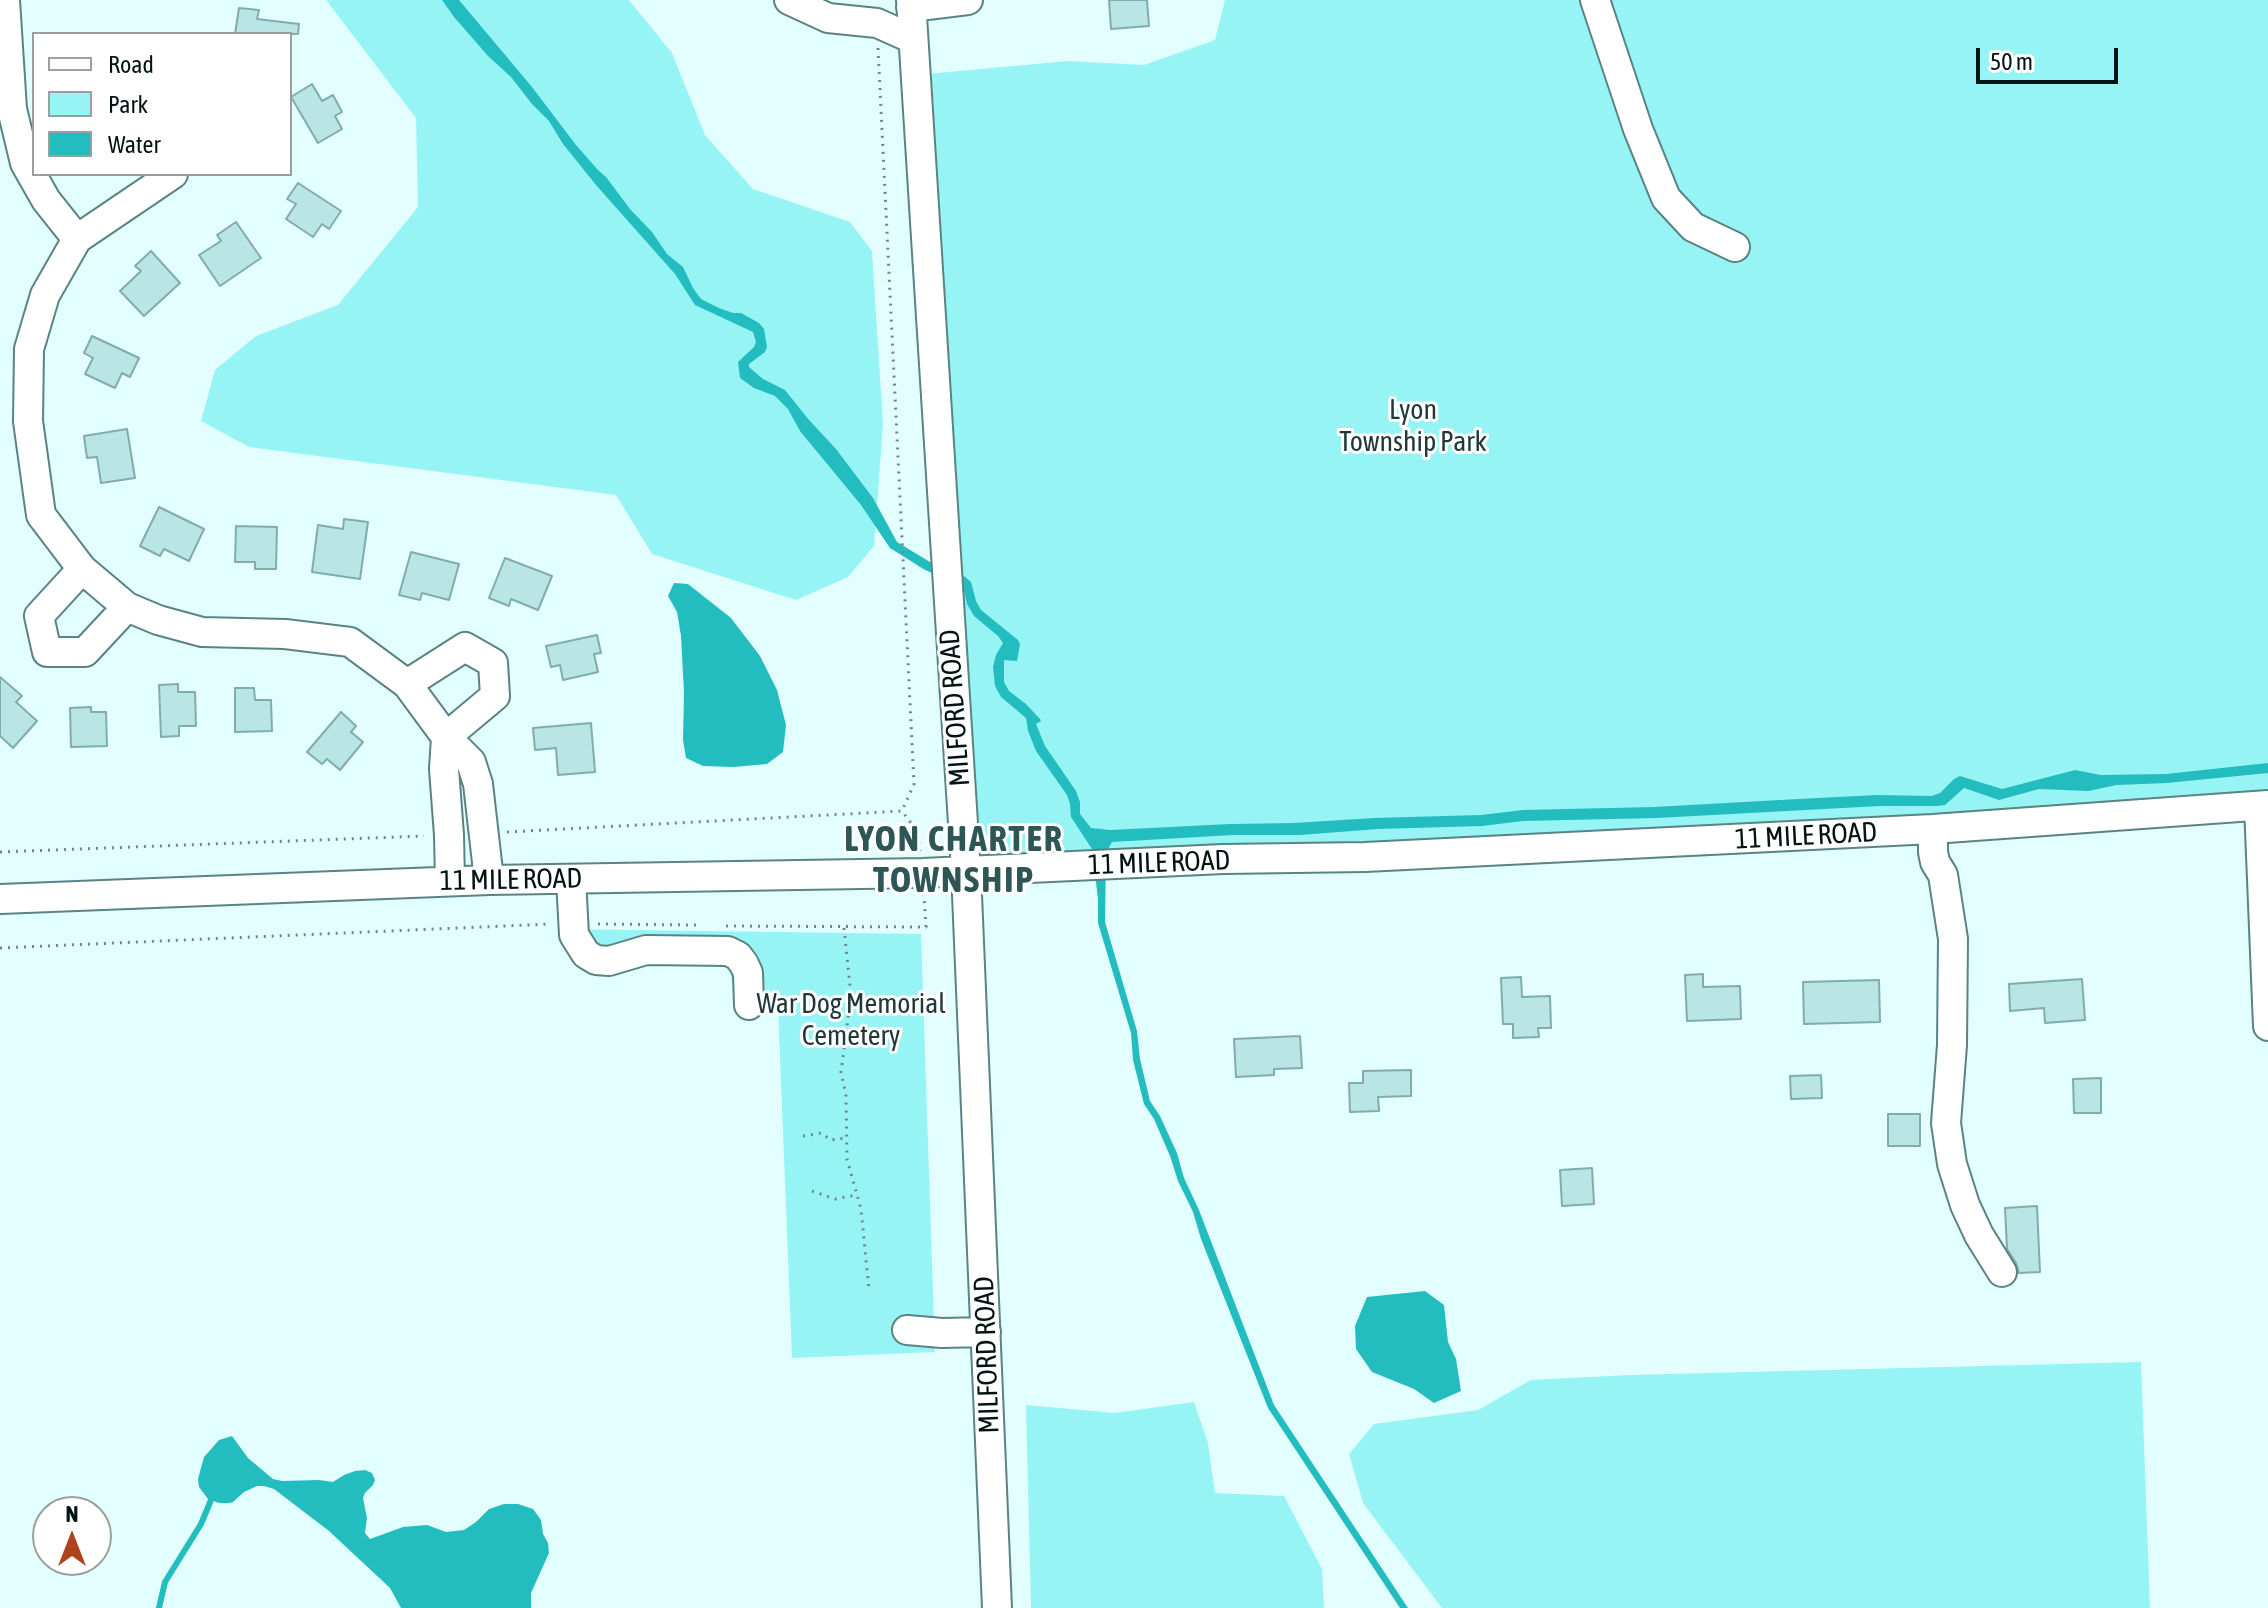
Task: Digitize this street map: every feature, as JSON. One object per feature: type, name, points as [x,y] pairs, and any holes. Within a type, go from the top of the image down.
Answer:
[{"type":"street","points":[[5,0],[12,109],[25,163],[32,175]]},
{"type":"street","points":[[789,0],[828,18],[877,23],[913,39]]},
{"type":"street","points":[[911,4],[968,0]]},
{"type":"street","points":[[1595,0],[1638,129],[1666,198],[1693,227],[1735,247]]},
{"type":"street","name":"MILFORD ROAD","points":[[911,4],[966,871],[997,1608]]},
{"type":"street","points":[[32,176],[46,200],[77,239]]},
{"type":"street","points":[[170,176],[77,239],[45,295],[29,349],[28,421],[41,515],[82,569],[127,607],[158,620],[202,632],[285,634],[350,642],[407,684],[446,737],[471,762],[478,784],[489,880]]},
{"type":"street","points":[[82,569],[39,616],[47,652],[85,652],[127,607]]},
{"type":"street","points":[[407,684],[465,647],[493,663],[495,696],[446,737],[444,769],[450,881]]},
{"type":"street","points":[[2263,805],[2268,1026]]},
{"type":"street","name":"11 MILE ROAD","points":[[0,899],[450,881],[966,871],[1223,859],[1365,857],[1933,829],[2263,805]]},
{"type":"street","points":[[1933,829],[1933,852],[1943,875],[1953,939],[1952,1045],[1946,1123],[1952,1164],[1965,1205],[2002,1272]]},
{"type":"street","points":[[571,879],[574,935],[586,954],[596,960],[609,961],[646,950],[728,951],[738,956],[748,973],[749,1005]]},
{"type":"street","points":[[907,1330],[986,1332]]},
{"type":"path","points":[[877,23],[914,784],[902,811]]},
{"type":"path","points":[[844,928],[851,995],[841,1072],[846,1096],[847,1159],[861,1209],[869,1290]]},
{"type":"path","points":[[803,1136],[821,1133],[831,1140],[847,1138]]},
{"type":"path","points":[[812,1191],[835,1199],[856,1195]]},
{"type":"green space","points":[[326,0],[629,0],[672,53],[705,135],[753,189],[850,222],[872,251],[883,424],[874,546],[848,577],[796,600],[652,554],[616,495],[249,447],[201,421],[215,370],[256,336],[338,305],[418,207],[416,118]]},
{"type":"green space","name":"Lyon Township Park","points":[[1225,0],[2268,0],[2268,803],[966,871],[915,75],[1068,61],[1144,65],[1215,40]]},
{"type":"green space","name":"War Dog Memorial Cemetery","points":[[560,929],[921,934],[935,1352],[792,1358],[778,1007],[734,1008],[731,974],[717,962],[577,965],[567,952]]},
{"type":"green space","points":[[2141,1362],[2150,1608],[1442,1608],[1363,1503],[1349,1454],[1374,1424],[1478,1410],[1531,1380]]},
{"type":"green space","points":[[1194,1402],[1208,1443],[1215,1493],[1284,1496],[1322,1569],[1324,1608],[1031,1608],[1026,1405],[1115,1413]]},
{"type":"water","points":[[442,0],[459,0],[667,254],[683,267],[701,299],[759,323],[764,329],[767,347],[749,367],[763,379],[785,390],[836,449],[873,498],[897,542],[930,562],[964,576],[971,582],[981,610],[1018,640],[1017,661],[1004,660],[1004,682],[1009,691],[1040,719],[1036,724],[1045,746],[1076,791],[1080,814],[1091,828],[1110,830],[1294,823],[1877,795],[1932,796],[1960,776],[2002,789],[2075,770],[2101,775],[2166,774],[2268,763],[2268,773],[2117,785],[2088,791],[2039,789],[1999,800],[1964,788],[1945,805],[1937,806],[1523,821],[1482,826],[1112,842],[1106,853],[1105,922],[1137,1031],[1150,1101],[1177,1153],[1184,1178],[1274,1405],[1408,1608],[1400,1608],[1268,1408],[1193,1212],[1154,1119],[1144,1104],[1133,1060],[1131,1033],[1098,923],[1092,849],[1071,817],[1067,795],[1036,751],[1026,718],[1001,697],[995,686],[993,667],[1003,643],[974,616],[963,587],[925,570],[890,548],[861,505],[800,431],[788,409],[775,396],[754,388],[740,378],[738,362],[754,347],[753,332],[695,305],[675,274],[596,185],[549,121],[511,77],[488,56]]},
{"type":"water","points":[[674,583],[688,584],[731,618],[760,656],[777,690],[786,725],[783,752],[767,764],[703,766],[686,758],[681,636],[677,612],[668,596]]},
{"type":"water","points":[[1425,1291],[1444,1305],[1448,1342],[1456,1359],[1461,1391],[1434,1403],[1414,1389],[1372,1372],[1356,1349],[1355,1326],[1367,1297]]},
{"type":"water","points":[[232,1436],[248,1458],[273,1479],[333,1482],[355,1471],[372,1473],[375,1480],[363,1498],[367,1518],[365,1533],[370,1539],[403,1527],[427,1525],[446,1532],[464,1530],[489,1509],[504,1504],[533,1509],[541,1520],[549,1553],[531,1593],[531,1608],[401,1608],[390,1588],[329,1531],[274,1489],[257,1486],[229,1503],[208,1499],[199,1487],[198,1479],[204,1457],[219,1440]]},
{"type":"building","points":[[1109,0],[1147,0],[1149,26],[1111,29]]},
{"type":"building","points":[[239,8],[259,10],[257,19],[299,24],[298,34],[235,32]]},
{"type":"building","points":[[312,84],[322,101],[333,95],[342,112],[335,116],[342,129],[318,143],[292,96]]},
{"type":"building","points":[[298,183],[341,211],[329,229],[322,224],[313,237],[286,219],[296,204],[287,199]]},
{"type":"building","points":[[236,222],[261,258],[220,286],[199,255],[221,241],[217,235]]},
{"type":"building","points":[[151,251],[180,283],[144,316],[120,291],[141,271],[135,266]]},
{"type":"building","points":[[92,336],[139,358],[130,377],[122,373],[115,388],[85,374],[93,358],[84,353]]},
{"type":"building","points":[[127,429],[135,478],[101,483],[97,457],[87,458],[84,436]]},
{"type":"building","points":[[159,507],[204,529],[189,561],[164,549],[160,556],[140,546]]},
{"type":"building","points":[[344,519],[368,522],[360,579],[312,572],[318,525],[343,529]]},
{"type":"building","points":[[236,526],[277,527],[276,569],[255,569],[255,562],[235,562]]},
{"type":"building","points":[[411,552],[459,564],[449,600],[422,593],[420,600],[399,595]]},
{"type":"building","points":[[505,558],[552,576],[538,610],[511,599],[509,606],[489,598]]},
{"type":"building","points":[[597,635],[601,653],[594,654],[598,672],[563,680],[560,665],[551,667],[546,646]]},
{"type":"building","points":[[0,677],[22,696],[16,702],[37,721],[13,748],[0,736]]},
{"type":"building","points":[[178,684],[178,692],[195,692],[196,726],[179,726],[179,736],[161,737],[159,685]]},
{"type":"building","points":[[235,688],[254,688],[255,700],[271,700],[272,731],[235,732]]},
{"type":"building","points":[[91,707],[91,712],[106,712],[107,746],[71,747],[70,708]]},
{"type":"building","points":[[341,712],[356,726],[351,732],[363,742],[340,770],[327,759],[322,764],[307,752]]},
{"type":"building","points":[[591,723],[595,772],[558,775],[556,748],[535,750],[533,728]]},
{"type":"building","points":[[1703,974],[1703,987],[1740,986],[1741,1019],[1687,1021],[1685,975]]},
{"type":"building","points":[[1521,977],[1522,997],[1550,996],[1551,1028],[1538,1028],[1539,1037],[1513,1038],[1513,1024],[1503,1024],[1501,978]]},
{"type":"building","points":[[2082,979],[2085,1020],[2045,1023],[2044,1008],[2010,1011],[2009,984]]},
{"type":"building","points":[[1879,980],[1880,1022],[1804,1024],[1803,982]]},
{"type":"building","points":[[1300,1036],[1302,1068],[1274,1069],[1274,1075],[1236,1077],[1234,1039]]},
{"type":"building","points":[[1411,1070],[1411,1096],[1378,1097],[1379,1111],[1350,1112],[1349,1083],[1363,1083],[1363,1071]]},
{"type":"building","points":[[1821,1075],[1822,1098],[1791,1099],[1790,1076]]},
{"type":"building","points":[[2101,1078],[2101,1113],[2074,1113],[2073,1079]]},
{"type":"building","points":[[1888,1114],[1920,1114],[1920,1146],[1888,1146]]},
{"type":"building","points":[[1592,1168],[1594,1204],[1562,1206],[1560,1170]]},
{"type":"building","points":[[2037,1206],[2040,1272],[2019,1273],[2007,1249],[2005,1208]]},
{"type":"waterway","points":[[159,1608],[165,1582],[201,1524],[211,1500]]},
{"type":"district","name":"LYON CHARTER TOWNSHIP","points":[[954,860]]}]
